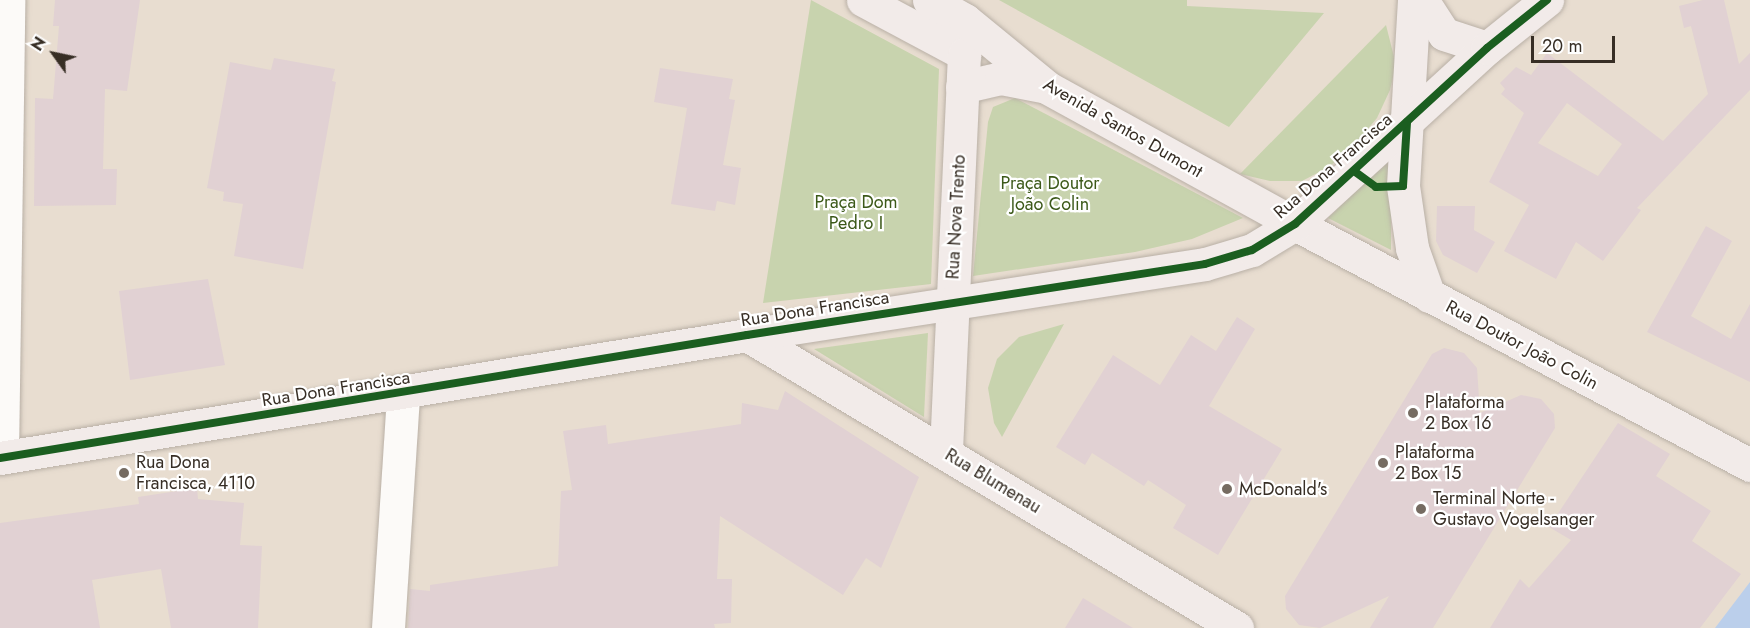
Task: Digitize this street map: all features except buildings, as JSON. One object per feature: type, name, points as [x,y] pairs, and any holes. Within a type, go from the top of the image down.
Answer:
[{"type":"main road","name":"Rua Nova Trento","points":[[863,0],[964,54],[946,453]]},
{"type":"main road","name":"Avenida Santos Dumont","points":[[929,0],[966,10],[1048,88],[1295,224]]},
{"type":"main road","points":[[1413,0],[1405,212],[1412,248],[1429,296]]},
{"type":"main road","points":[[1422,0],[1444,34],[1488,48]]},
{"type":"main road","name":"Rua Dona Francisca","points":[[1,457],[403,394],[747,335],[1205,264],[1252,249],[1295,224],[1488,48],[1547,0]]},
{"type":"main road","points":[[962,87],[1001,78],[1048,88]]},
{"type":"main road","name":"Rua Doutor João Colin","points":[[1295,224],[1750,465]]},
{"type":"main road","name":"Rua Blumenau","points":[[747,335],[1238,628]]},
{"type":"street","points":[[1,457],[8,0]]},
{"type":"street","points":[[388,628],[403,394]]},
{"type":"green space","name":"Praça Dom Pedro I","points":[[811,0],[939,69],[931,284],[763,303]]},
{"type":"green space","points":[[999,0],[1187,0],[1187,6],[1324,13],[1229,127]]},
{"type":"green space","points":[[1386,25],[1396,65],[1390,90],[1377,118],[1355,144],[1329,167],[1302,181],[1270,181],[1240,174]]},
{"type":"green space","name":"Praça Doutor João Colin","points":[[1015,98],[1243,218],[1192,239],[1135,252],[973,276],[988,122],[993,107]]},
{"type":"green space","points":[[1391,155],[1391,250],[1328,218]]},
{"type":"green space","points":[[1064,324],[1002,437],[994,423],[988,388],[997,359],[1019,337]]},
{"type":"green space","points":[[928,333],[924,417],[814,349]]},
{"type":"water","points":[[1750,582],[1750,628],[1715,628]]},
{"type":"cycle path","points":[[0,458],[747,335],[1205,264],[1252,250],[1295,224],[1487,48],[1547,0]]},
{"type":"cycle path","points":[[1354,171],[1376,187],[1403,186],[1407,122]]},
{"type":"place","name":"Plataforma 2 Box 16","points":[[1413,413]]},
{"type":"place","name":"Plataforma 2 Box 15","points":[[1383,463]]},
{"type":"place","name":"Rua Dona Francisca, 4110","points":[[124,473]]},
{"type":"place","name":"McDonald's","points":[[1227,489]]},
{"type":"place","name":"Terminal Norte - Gustavo Vogelsanger","points":[[1421,509]]}]
